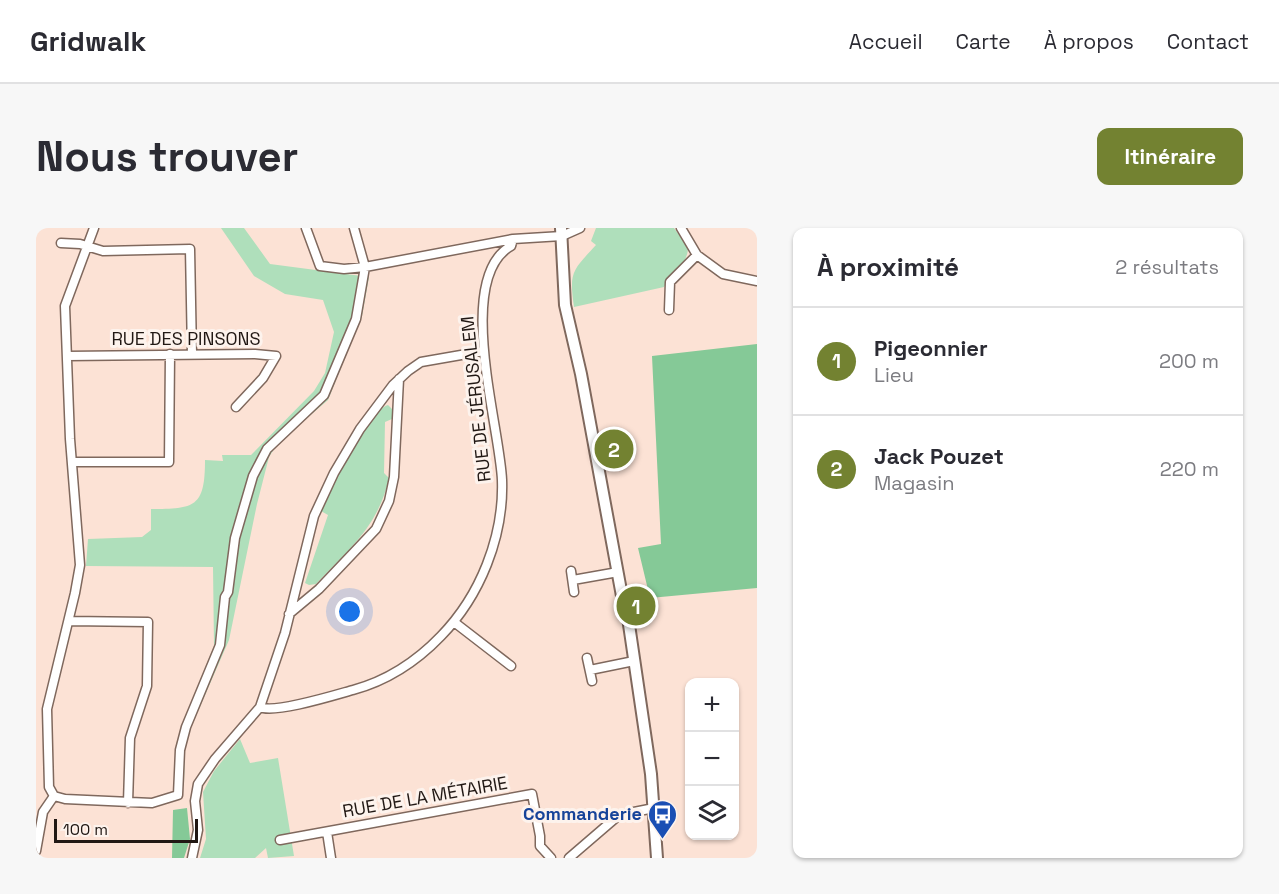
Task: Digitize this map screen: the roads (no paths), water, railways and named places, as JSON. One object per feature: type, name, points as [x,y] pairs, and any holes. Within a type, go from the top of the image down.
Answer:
[{"type":"street","points":[[94,228],[65,306],[72,462],[80,565],[47,709],[49,787],[54,795],[64,799],[128,803],[152,803],[178,795],[180,750],[186,727],[220,645],[235,538],[253,476],[267,449],[324,395],[357,319],[365,267],[354,228]]},
{"type":"street","points":[[306,228],[320,266],[344,269],[580,228]]},
{"type":"street","points":[[681,228],[695,251],[723,274],[757,281]]},
{"type":"street","points":[[561,232],[565,304],[581,374],[622,596],[627,611],[651,774],[657,858]]},
{"type":"street","name":"RUE DE JÉRUSALEM","points":[[260,707],[270,709],[283,707],[363,687],[398,671],[433,644],[454,622],[478,583],[492,551],[499,526],[502,481],[484,351],[482,317],[487,282],[496,259],[503,250],[511,246],[513,239]]},
{"type":"street","points":[[62,243],[80,244],[103,251],[190,249],[192,354]]},
{"type":"street","points":[[669,310],[669,282],[695,251]]},
{"type":"street","points":[[192,858],[198,830],[195,801],[198,784],[215,759],[260,707],[289,614],[317,509],[334,473],[360,429],[399,379],[421,362],[484,351]]},
{"type":"street","points":[[72,462],[169,462],[170,354]]},
{"type":"street","name":"RUE DES PINSONS","points":[[67,356],[192,354],[276,356],[263,378],[236,407]]},
{"type":"street","points":[[289,614],[319,589],[376,529],[389,501],[394,477],[399,379]]},
{"type":"street","points":[[574,592],[572,576],[618,572]]},
{"type":"street","points":[[69,621],[78,623],[148,622],[147,686],[130,738],[128,803]]},
{"type":"street","points":[[454,622],[511,666]]},
{"type":"street","points":[[587,658],[592,681]]},
{"type":"street","points":[[590,670],[634,661]]},
{"type":"street","name":"RUE DE LA MÉTAIRIE","points":[[280,840],[532,794],[540,846],[551,858]]},
{"type":"street","points":[[36,851],[43,812],[54,795]]},
{"type":"street","points":[[569,858],[619,815],[654,808]]},
{"type":"street","name":"RUE DE LA MÉTAIRIE","points":[[327,832],[331,858]]},
{"type":"place","name":"Jack Pouzet","points":[[614,449]]},
{"type":"place","name":"Pigeonnier","points":[[636,606]]},
{"type":"place","name":"Commanderie","points":[[663,840]]}]
